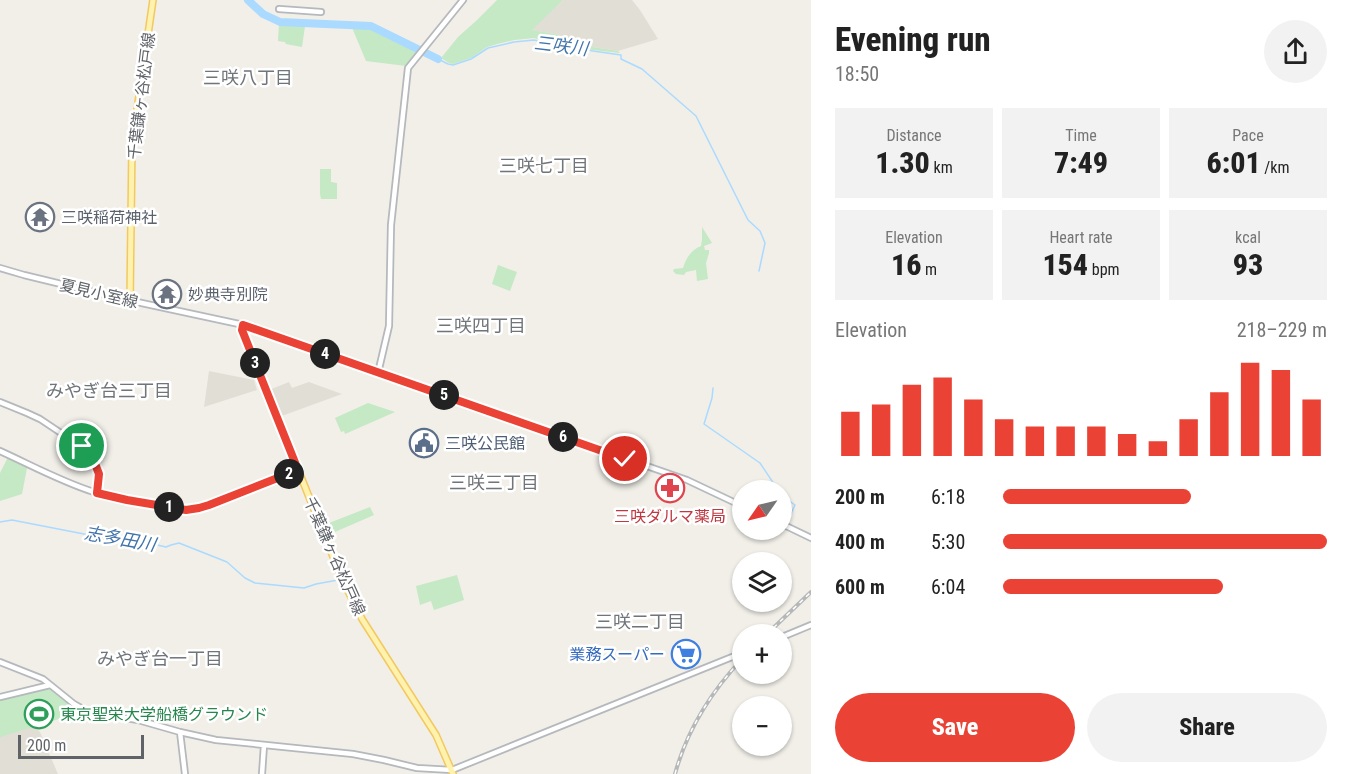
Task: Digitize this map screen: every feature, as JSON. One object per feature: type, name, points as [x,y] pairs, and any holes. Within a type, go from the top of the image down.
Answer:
[{"type":"main road","name":"千葉鎌ヶ谷松戸線","points":[[130,300],[132,144],[153,0]]},
{"type":"main road","name":"千葉鎌ヶ谷松戸線","points":[[243,325],[242,330],[336,565],[359,614],[436,735],[453,772]]},
{"type":"street","points":[[378,373],[389,326],[391,225],[408,68],[463,0]]},
{"type":"street","points":[[279,9],[321,12]]},
{"type":"street","name":"夏見小室線","points":[[0,268],[243,325],[687,480],[732,501]]},
{"type":"street","points":[[0,402],[27,412],[82,446],[94,461],[99,474],[97,493]]},
{"type":"street","points":[[0,451],[97,493],[186,510],[209,505],[298,470]]},
{"type":"street","points":[[792,529],[811,538]]},
{"type":"street","points":[[792,633],[811,625]]},
{"type":"street","points":[[0,662],[43,679],[74,704],[88,712],[138,720],[216,740],[353,754],[417,768],[453,772],[732,657]]},
{"type":"street","points":[[0,697],[51,686]]},
{"type":"street","points":[[180,732],[185,774]]},
{"type":"street","points":[[262,774],[264,745]]},
{"type":"shaded area","points":[[563,0],[632,0],[658,39],[618,51],[593,47],[555,34],[531,30]]},
{"type":"shaded area","points":[[209,371],[254,380],[257,390],[204,407]]},
{"type":"shaded area","points":[[289,382],[292,388],[309,382],[342,394],[279,417],[269,390]]},
{"type":"shaded area","points":[[33,725],[40,732],[58,774],[0,774],[0,735]]},
{"type":"green space","points":[[497,0],[563,0],[532,30],[555,34],[593,47],[620,53],[593,50],[559,40],[542,41],[534,38],[487,47],[471,58],[453,64],[441,58],[458,37]]},
{"type":"green space","points":[[279,23],[305,26],[302,47],[278,41]]},
{"type":"green space","points":[[354,27],[371,28],[419,51],[406,66],[366,61],[353,30]]},
{"type":"green space","points":[[320,169],[331,169],[331,182],[337,183],[337,199],[321,199]]},
{"type":"green space","points":[[702,227],[712,243],[704,246],[705,250],[709,250],[706,263],[708,279],[697,281],[696,270],[686,272],[684,275],[673,271],[683,268],[690,254],[701,246]]},
{"type":"green space","points":[[498,265],[517,272],[510,291],[492,284]]},
{"type":"green space","points":[[368,403],[395,412],[345,434],[344,431],[341,432],[335,418]]},
{"type":"green space","points":[[9,458],[27,466],[22,494],[0,501],[0,473]]},
{"type":"green space","points":[[370,507],[374,515],[328,535],[324,525]]},
{"type":"green space","points":[[457,575],[464,600],[434,610],[431,601],[420,605],[416,586]]},
{"type":"green space","name":"東京聖栄大学船橋グラウンド","points":[[50,689],[82,712],[0,737],[0,699]]},
{"type":"waterway","name":"三咲川","points":[[248,0],[263,14],[280,22],[371,26],[438,59]]},
{"type":"waterway","name":"三咲川","points":[[438,59],[453,65],[471,59],[488,48],[534,40],[558,41],[570,46],[621,55],[621,59],[642,69],[696,116],[748,220],[760,231],[765,243],[759,271]]},
{"type":"waterway","name":"三咲川","points":[[713,388],[704,424],[760,463],[771,480]]},
{"type":"waterway","name":"三咲川","points":[[792,503],[795,505],[792,511]]},
{"type":"waterway","name":"志多田川","points":[[0,522],[12,520],[84,534],[131,539],[166,547],[179,543],[227,562],[245,578],[255,583],[304,588],[338,580]]},
{"type":"railway","points":[[777,624],[811,592]]},
{"type":"railway","points":[[675,774],[686,742],[701,712],[732,671]]},
{"type":"place","name":"三咲稲荷神社","points":[[40,217]]},
{"type":"place","name":"妙典寺別院","points":[[167,294]]},
{"type":"place","name":"三咲公民館","points":[[424,443]]},
{"type":"place","name":"三咲ダルマ薬局","points":[[670,488]]},
{"type":"place","name":"業務スーパー","points":[[686,654]]},
{"type":"place","name":"東京聖栄大学船橋グラウンド","points":[[39,714]]},
{"type":"district","name":"三咲八丁目","points":[[248,78]]},
{"type":"district","name":"三咲七丁目","points":[[544,166]]},
{"type":"district","name":"三咲四丁目","points":[[481,326]]},
{"type":"district","name":"みやぎ台三丁目","points":[[109,391]]},
{"type":"district","name":"三咲三丁目","points":[[494,483]]},
{"type":"district","name":"三咲二丁目","points":[[640,622]]},
{"type":"district","name":"みやぎ台一丁目","points":[[160,659]]},
{"type":"route","points":[[82,446],[94,461],[99,474],[97,493],[186,510],[209,505],[298,470],[242,330],[243,325],[625,459]]}]
